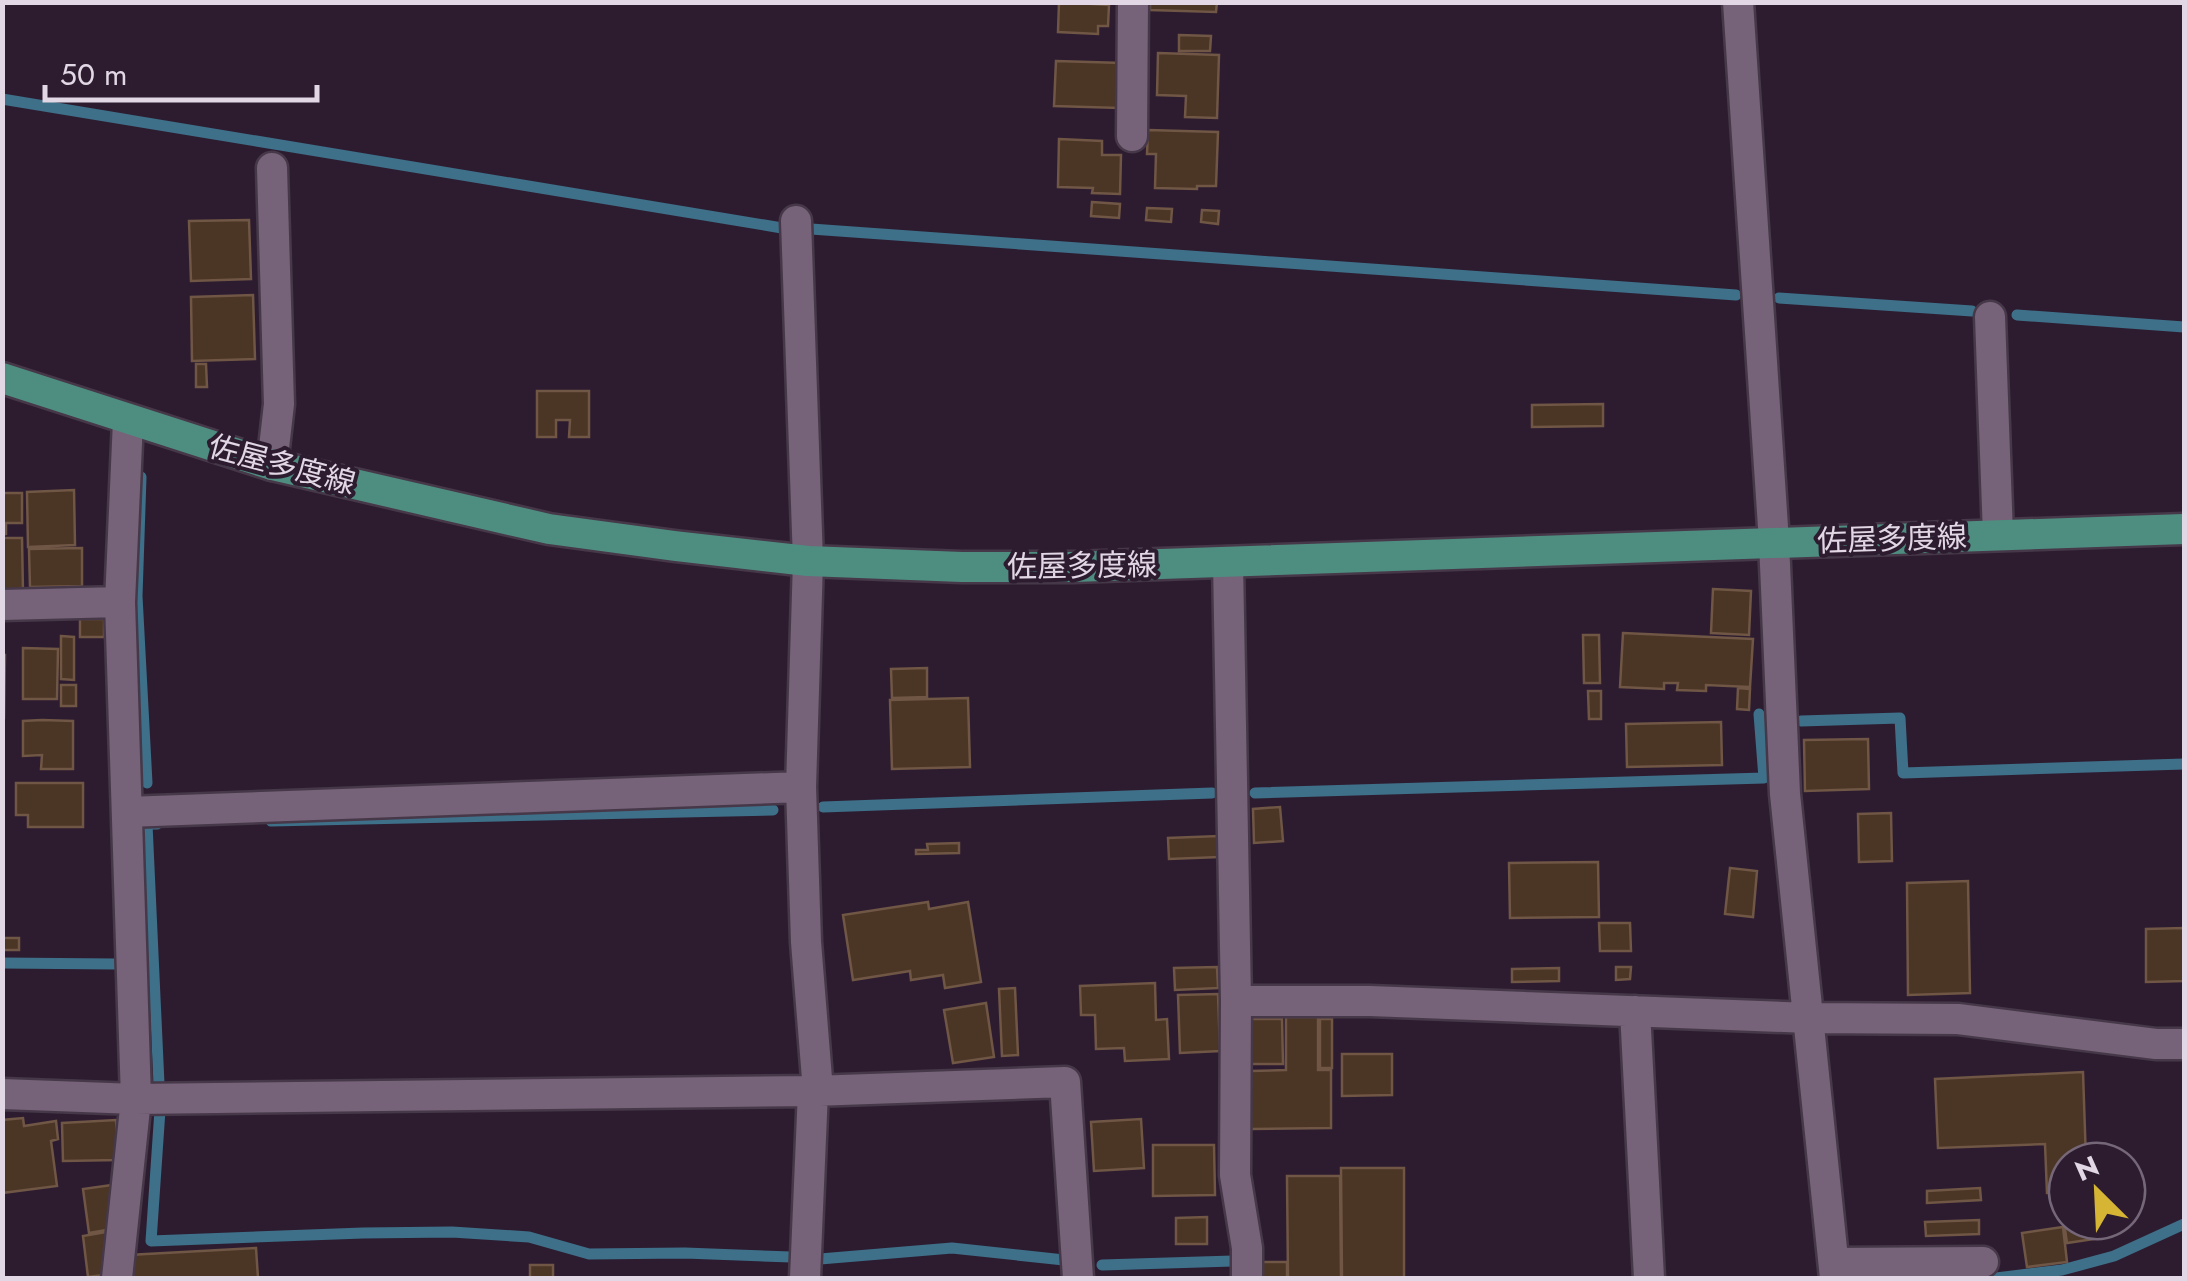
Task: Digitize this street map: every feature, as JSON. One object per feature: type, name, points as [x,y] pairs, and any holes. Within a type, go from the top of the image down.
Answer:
[{"type":"main road","name":"佐屋多度線","points":[[2,378],[272,466],[549,528],[808,561],[1073,568],[2184,530]]},
{"type":"street","points":[[1132,136],[1133,2]]},
{"type":"street","points":[[1738,2],[1774,542],[1785,794],[1835,1271],[1984,1262]]},
{"type":"street","points":[[272,168],[279,404],[272,466]]},
{"type":"street","points":[[796,222],[808,561],[802,787],[815,1091],[806,1278]]},
{"type":"street","points":[[1990,317],[1998,536]]},
{"type":"street","points":[[117,1278],[136,1099],[120,602],[128,420]]},
{"type":"street","points":[[1228,562],[1236,1175],[1247,1278]]},
{"type":"street","points":[[2,606],[120,602]]},
{"type":"street","points":[[126,812],[802,787]]},
{"type":"street","points":[[1236,1001],[1370,1001],[1809,1018],[1958,1019],[2156,1044],[2184,1044]]},
{"type":"street","points":[[1635,1012],[1649,1278]]},
{"type":"street","points":[[2,1094],[136,1099],[815,1091],[1066,1082],[1078,1278]]},
{"type":"building","points":[[1059,2],[1109,5],[1108,26],[1098,26],[1098,34],[1058,32]]},
{"type":"building","points":[[1150,2],[1217,2],[1216,12],[1150,10]]},
{"type":"building","points":[[1179,35],[1211,36],[1210,51],[1179,51]]},
{"type":"building","points":[[1158,53],[1219,55],[1217,118],[1185,117],[1186,96],[1157,95]]},
{"type":"building","points":[[1056,61],[1122,63],[1120,108],[1054,106]]},
{"type":"building","points":[[1148,130],[1218,132],[1216,186],[1155,188],[1156,154],[1147,154]]},
{"type":"building","points":[[1059,139],[1102,141],[1102,155],[1121,155],[1120,194],[1058,187]]},
{"type":"building","points":[[1092,202],[1120,204],[1119,218],[1091,216]]},
{"type":"building","points":[[1147,208],[1172,209],[1171,222],[1146,220]]},
{"type":"building","points":[[1202,210],[1219,211],[1218,224],[1201,222]]},
{"type":"building","points":[[249,220],[251,279],[191,281],[189,221]]},
{"type":"building","points":[[253,295],[255,359],[192,361],[191,297]]},
{"type":"building","points":[[196,364],[206,364],[207,387],[196,387]]},
{"type":"building","points":[[537,391],[589,391],[589,437],[569,437],[570,420],[556,420],[556,437],[537,437]]},
{"type":"building","points":[[1603,404],[1603,426],[1532,427],[1532,405]]},
{"type":"building","points":[[74,490],[75,545],[28,547],[27,492]]},
{"type":"building","points":[[2,493],[22,493],[22,523],[6,523],[6,534],[2,535]]},
{"type":"building","points":[[2,538],[22,538],[23,592],[2,593]]},
{"type":"building","points":[[82,548],[82,586],[30,587],[29,549]]},
{"type":"building","points":[[1713,589],[1751,591],[1749,635],[1711,633]]},
{"type":"building","points":[[80,619],[104,619],[104,637],[80,637]]},
{"type":"building","points":[[1623,633],[1753,639],[1750,687],[1706,685],[1706,691],[1677,690],[1678,683],[1664,683],[1664,689],[1620,687]]},
{"type":"building","points":[[1583,635],[1599,635],[1600,683],[1584,683]]},
{"type":"building","points":[[61,636],[74,637],[74,680],[61,679]]},
{"type":"building","points":[[23,648],[58,649],[57,699],[23,699]]},
{"type":"building","points":[[5,655],[4,718],[2,718]]},
{"type":"building","points":[[927,668],[927,697],[892,698],[891,669]]},
{"type":"building","points":[[61,685],[76,685],[76,706],[61,706]]},
{"type":"building","points":[[1738,688],[1750,689],[1749,710],[1737,709]]},
{"type":"building","points":[[1588,691],[1601,691],[1601,719],[1589,719]]},
{"type":"building","points":[[968,698],[970,767],[892,769],[890,700]]},
{"type":"building","points":[[23,721],[73,721],[73,769],[41,769],[42,755],[23,756]]},
{"type":"building","points":[[1721,722],[1722,765],[1627,767],[1626,724]]},
{"type":"building","points":[[1868,739],[1869,789],[1805,791],[1804,740]]},
{"type":"building","points":[[16,783],[83,783],[83,827],[28,827],[28,815],[16,815]]},
{"type":"building","points":[[1280,807],[1283,841],[1254,843],[1253,809]]},
{"type":"building","points":[[1891,813],[1892,861],[1859,862],[1858,814]]},
{"type":"building","points":[[1219,836],[1219,857],[1169,859],[1168,838]]},
{"type":"building","points":[[959,843],[959,853],[916,854],[916,850],[928,850],[927,844]]},
{"type":"building","points":[[1598,862],[1599,917],[1510,918],[1509,863]]},
{"type":"building","points":[[1730,868],[1757,871],[1753,917],[1725,914]]},
{"type":"building","points":[[1968,881],[1970,993],[1908,995],[1907,883]]},
{"type":"building","points":[[928,902],[929,909],[968,902],[981,982],[945,988],[943,975],[911,980],[910,971],[853,980],[843,915]]},
{"type":"building","points":[[1599,923],[1630,923],[1631,951],[1600,951]]},
{"type":"building","points":[[2184,928],[2184,981],[2146,982],[2146,929]]},
{"type":"building","points":[[2,938],[19,938],[19,950],[2,950]]},
{"type":"building","points":[[1217,967],[1218,988],[1175,990],[1174,968]]},
{"type":"building","points":[[1616,967],[1631,967],[1630,979],[1616,980]]},
{"type":"building","points":[[1559,968],[1559,981],[1512,982],[1512,969]]},
{"type":"building","points":[[1155,983],[1156,1020],[1167,1019],[1169,1059],[1125,1061],[1124,1048],[1096,1049],[1095,1015],[1081,1015],[1080,986]]},
{"type":"building","points":[[1015,988],[1018,1055],[1002,1056],[999,989]]},
{"type":"building","points":[[1218,994],[1220,1051],[1180,1053],[1178,995]]},
{"type":"building","points":[[986,1003],[994,1057],[953,1063],[944,1010]]},
{"type":"building","points":[[1286,1017],[1318,1017],[1318,1070],[1331,1070],[1331,1128],[1251,1129],[1250,1071],[1286,1070]]},
{"type":"building","points":[[1251,1019],[1282,1019],[1283,1064],[1251,1064]]},
{"type":"building","points":[[1320,1019],[1332,1019],[1332,1068],[1320,1068]]},
{"type":"building","points":[[1342,1054],[1392,1054],[1392,1095],[1342,1096]]},
{"type":"building","points":[[2083,1072],[2085,1141],[2047,1141],[2047,1193],[2045,1144],[1938,1148],[1935,1079]]},
{"type":"building","points":[[23,1118],[24,1126],[56,1121],[58,1139],[51,1141],[57,1186],[2,1193],[2,1120]]},
{"type":"building","points":[[1141,1119],[1144,1168],[1094,1171],[1091,1122]]},
{"type":"building","points":[[116,1120],[118,1160],[63,1161],[62,1123]]},
{"type":"building","points":[[1153,1145],[1214,1145],[1215,1195],[1153,1196]]},
{"type":"building","points":[[1341,1168],[1404,1168],[1404,1278],[1342,1278]]},
{"type":"building","points":[[1287,1176],[1340,1176],[1341,1278],[1288,1278]]},
{"type":"building","points":[[112,1185],[112,1229],[89,1233],[83,1189]]},
{"type":"building","points":[[1980,1188],[1981,1200],[1927,1203],[1927,1191]]},
{"type":"building","points":[[1207,1217],[1207,1244],[1176,1244],[1176,1218]]},
{"type":"building","points":[[1979,1220],[1979,1234],[1926,1236],[1925,1222]]},
{"type":"building","points":[[2047,1229],[2047,1241],[2065,1241],[2067,1262],[2027,1267],[2022,1233]]},
{"type":"building","points":[[106,1232],[111,1274],[88,1277],[83,1236]]},
{"type":"building","points":[[256,1248],[258,1278],[131,1278],[129,1255]]},
{"type":"building","points":[[1259,1262],[1287,1262],[1287,1278],[1259,1278]]},
{"type":"building","points":[[530,1265],[553,1265],[553,1278],[530,1278]]},
{"type":"waterway","points":[[2,99],[782,228]]},
{"type":"waterway","points":[[811,229],[1736,295]]},
{"type":"waterway","points":[[1779,298],[1972,311]]},
{"type":"waterway","points":[[2017,315],[2184,327]]},
{"type":"waterway","points":[[141,477],[137,596],[147,783]]},
{"type":"waterway","points":[[1255,793],[1764,778],[1759,714]]},
{"type":"waterway","points":[[1801,721],[1900,718],[1903,773],[2184,764]]},
{"type":"waterway","points":[[823,807],[1212,793]]},
{"type":"waterway","points":[[271,821],[773,810]]},
{"type":"waterway","points":[[157,824],[147,824],[159,1084]]},
{"type":"waterway","points":[[2,963],[115,964]]},
{"type":"waterway","points":[[160,1110],[151,1241],[452,1232],[529,1237],[589,1254],[791,1257]]},
{"type":"waterway","points":[[1996,1278],[2062,1270],[2114,1256],[2184,1224]]},
{"type":"waterway","points":[[820,1259],[952,1248],[1064,1260]]},
{"type":"waterway","points":[[1102,1265],[1233,1261]]}]
